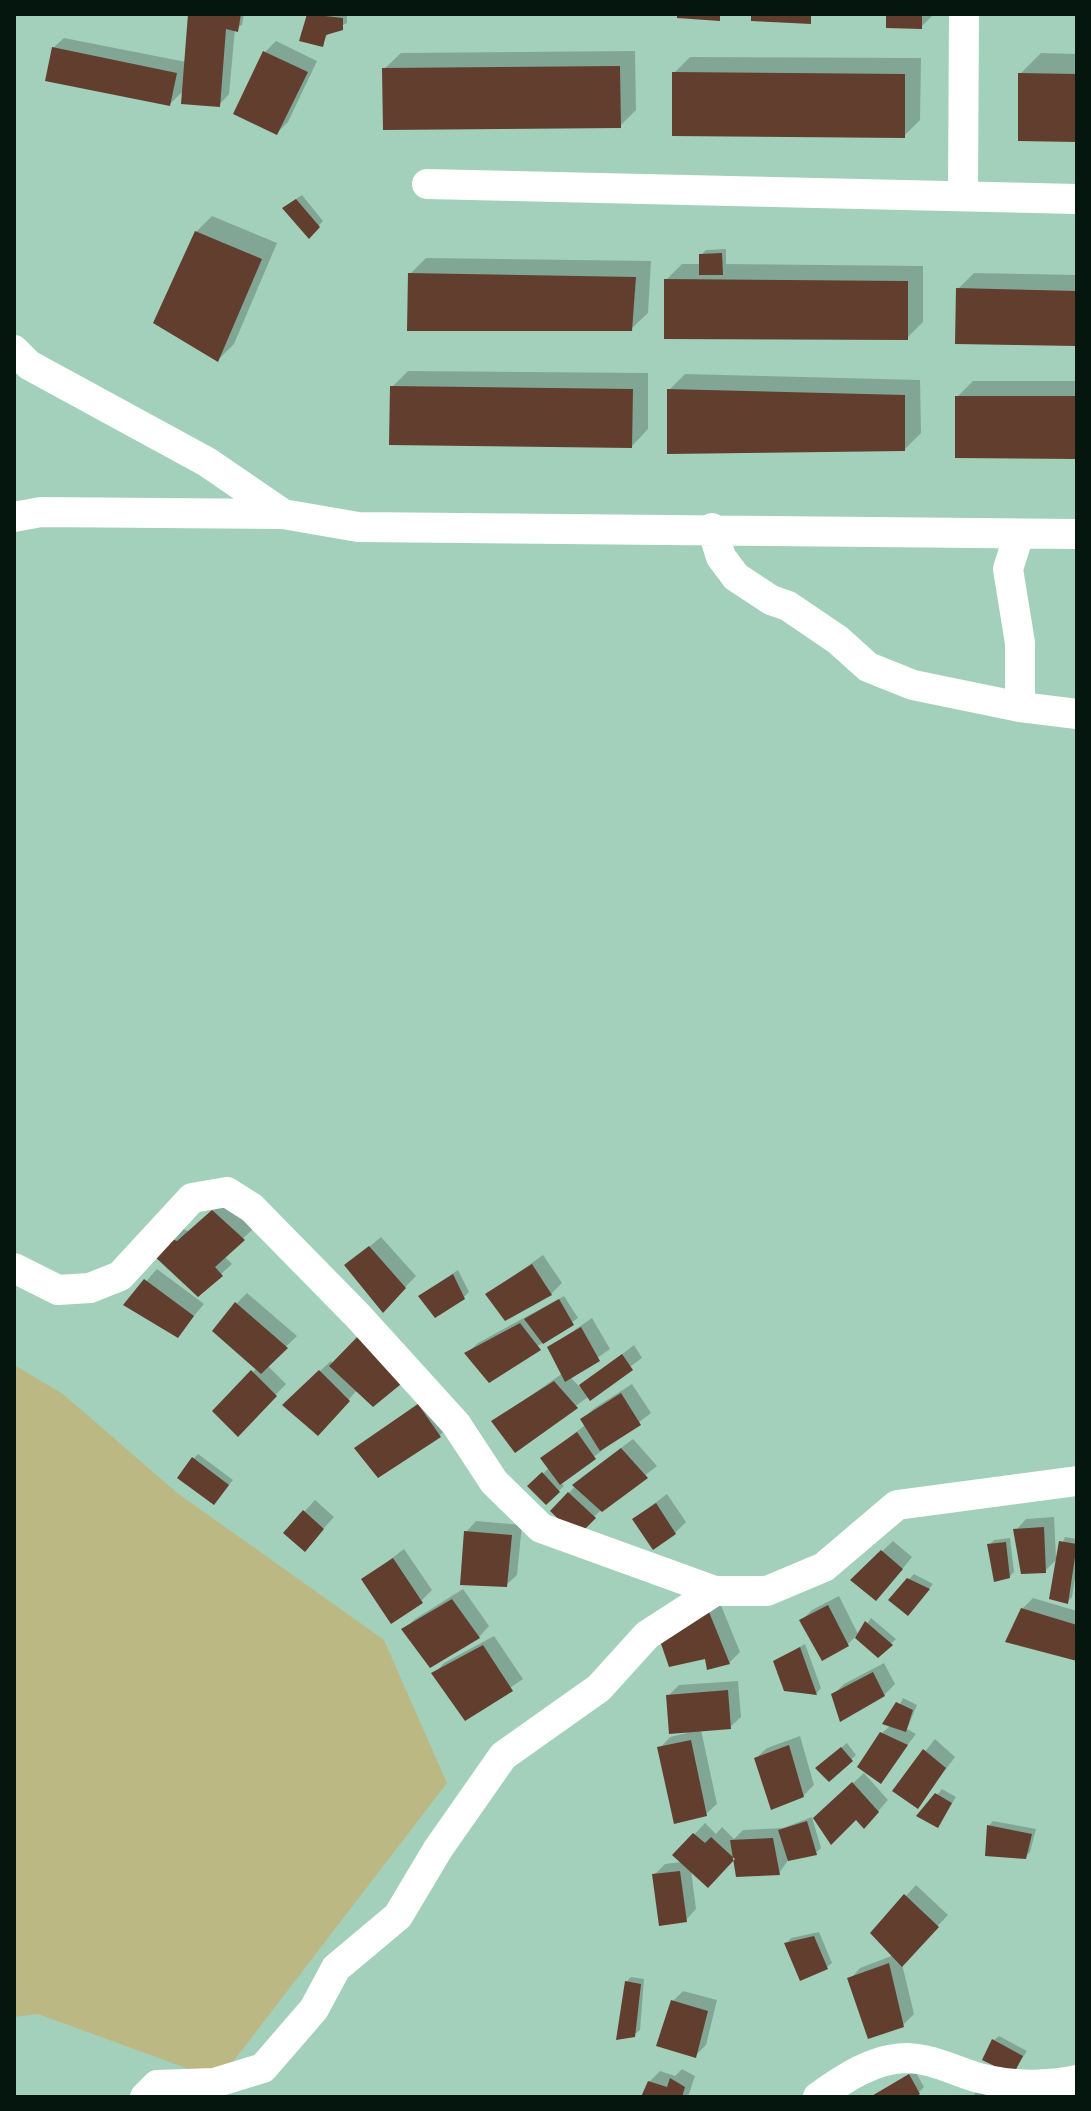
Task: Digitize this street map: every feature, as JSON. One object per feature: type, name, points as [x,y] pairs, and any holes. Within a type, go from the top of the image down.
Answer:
[{"type":"street","points":[[963,193],[964,14]]},
{"type":"street","points":[[427,184],[963,193],[1077,199]]},
{"type":"street","points":[[14,350],[29,365],[207,462],[283,514]]},
{"type":"street","points":[[14,517],[41,512],[283,514],[358,527],[712,528],[1077,534]]},
{"type":"street","points":[[712,528],[721,557],[736,577],[771,600],[788,606],[868,667],[913,685],[1020,707],[1077,714]]},
{"type":"street","points":[[1019,534],[1008,569],[1020,643],[1020,707]]},
{"type":"street","points":[[14,1268],[58,1290],[90,1288],[120,1276],[192,1198],[227,1192],[252,1208],[358,1316],[456,1424],[494,1482],[541,1528],[715,1591],[767,1591],[824,1567],[897,1505],[1077,1481]]},
{"type":"street","points":[[145,2097],[157,2085],[214,2083],[263,2068],[314,2009],[336,1968],[398,1916],[438,1849],[503,1756],[599,1688],[647,1635],[715,1591]]},
{"type":"street","points":[[818,2097],[851,2073],[904,2058],[942,2063],[977,2077],[1020,2086],[1077,2080]]},
{"type":"shaded area","points":[[14,1365],[63,1394],[176,1492],[384,1640],[447,1783],[219,2080],[38,2014],[14,2017]]},
{"type":"building","points":[[188,14],[241,14],[238,32],[226,29],[220,107],[181,104]]},
{"type":"building","points":[[307,14],[343,18],[343,30],[326,35],[323,47],[299,41]]},
{"type":"building","points":[[677,14],[720,14],[720,21],[677,18]]},
{"type":"building","points":[[751,14],[811,14],[811,24],[751,21]]},
{"type":"building","points":[[886,14],[922,14],[922,29],[886,28]]},
{"type":"building","points":[[52,47],[177,73],[170,106],[45,81]]},
{"type":"building","points":[[263,51],[308,72],[277,135],[233,114]]},
{"type":"building","points":[[620,66],[621,128],[383,130],[382,68]]},
{"type":"building","points":[[672,72],[905,74],[905,138],[672,136]]},
{"type":"building","points":[[1018,73],[1077,74],[1077,142],[1018,141]]},
{"type":"building","points":[[296,199],[320,227],[309,239],[282,208]]},
{"type":"building","points":[[195,231],[262,259],[218,362],[153,323]]},
{"type":"building","points":[[722,253],[723,275],[699,275],[699,254]]},
{"type":"building","points":[[408,273],[636,277],[632,331],[407,331]]},
{"type":"building","points":[[664,279],[908,281],[908,340],[664,339]]},
{"type":"building","points":[[956,288],[1077,291],[1077,346],[955,344]]},
{"type":"building","points":[[390,386],[633,389],[632,448],[389,445]]},
{"type":"building","points":[[667,389],[905,395],[905,451],[667,454]]},
{"type":"building","points":[[955,396],[1077,396],[1077,459],[955,458]]},
{"type":"building","points":[[212,1210],[245,1240],[215,1267],[223,1276],[198,1297],[153,1255],[169,1238],[177,1241]]},
{"type":"building","points":[[369,1246],[406,1288],[383,1313],[344,1265]]},
{"type":"building","points":[[532,1264],[552,1295],[505,1321],[485,1294]]},
{"type":"building","points":[[453,1274],[465,1299],[435,1318],[418,1296]]},
{"type":"building","points":[[144,1279],[194,1316],[178,1338],[123,1305]]},
{"type":"building","points":[[559,1299],[574,1325],[543,1344],[524,1319]]},
{"type":"building","points":[[235,1302],[288,1348],[261,1374],[212,1331]]},
{"type":"building","points":[[520,1323],[541,1350],[489,1383],[464,1353]]},
{"type":"building","points":[[581,1327],[600,1361],[565,1382],[547,1347]]},
{"type":"building","points":[[362,1332],[406,1380],[373,1407],[329,1366]]},
{"type":"building","points":[[622,1354],[633,1370],[590,1401],[579,1385]]},
{"type":"building","points":[[251,1370],[277,1396],[238,1437],[212,1411]]},
{"type":"building","points":[[319,1370],[350,1401],[318,1436],[282,1405]]},
{"type":"building","points":[[554,1381],[578,1408],[515,1453],[491,1421]]},
{"type":"building","points":[[621,1393],[641,1425],[600,1451],[580,1419]]},
{"type":"building","points":[[418,1404],[441,1437],[378,1478],[354,1448]]},
{"type":"building","points":[[577,1432],[596,1459],[560,1485],[540,1458]]},
{"type":"building","points":[[621,1448],[648,1478],[602,1512],[572,1485]]},
{"type":"building","points":[[192,1457],[229,1485],[214,1505],[177,1478]]},
{"type":"building","points":[[542,1472],[560,1492],[546,1505],[527,1486]]},
{"type":"building","points":[[568,1492],[596,1518],[577,1537],[550,1511]]},
{"type":"building","points":[[656,1503],[676,1534],[653,1550],[632,1519]]},
{"type":"building","points":[[303,1510],[324,1529],[305,1552],[283,1533]]},
{"type":"building","points":[[1044,1527],[1046,1573],[1021,1574],[1013,1529]]},
{"type":"building","points":[[464,1531],[512,1535],[507,1587],[460,1585]]},
{"type":"building","points":[[1059,1541],[1077,1544],[1068,1604],[1049,1599]]},
{"type":"building","points":[[1006,1542],[1010,1578],[994,1582],[987,1544]]},
{"type":"building","points":[[881,1550],[903,1569],[876,1601],[850,1580]]},
{"type":"building","points":[[393,1558],[423,1603],[391,1624],[361,1579]]},
{"type":"building","points":[[907,1578],[930,1589],[908,1616],[888,1600]]},
{"type":"building","points":[[452,1599],[480,1638],[430,1668],[401,1629]]},
{"type":"building","points":[[828,1605],[849,1646],[822,1661],[799,1620]]},
{"type":"building","points":[[1021,1608],[1077,1625],[1077,1661],[1005,1642]]},
{"type":"building","points":[[709,1612],[730,1664],[707,1670],[705,1659],[669,1667],[658,1635]]},
{"type":"building","points":[[865,1621],[893,1645],[878,1658],[855,1638]]},
{"type":"building","points":[[483,1645],[513,1691],[465,1721],[431,1673]]},
{"type":"building","points":[[800,1647],[817,1695],[784,1691],[773,1661]]},
{"type":"building","points":[[873,1672],[885,1696],[840,1722],[831,1694]]},
{"type":"building","points":[[728,1690],[731,1729],[669,1734],[666,1695]]},
{"type":"building","points":[[896,1702],[913,1710],[906,1732],[882,1724]]},
{"type":"building","points":[[880,1732],[908,1745],[881,1784],[857,1767]]},
{"type":"building","points":[[691,1740],[707,1816],[674,1824],[657,1747]]},
{"type":"building","points":[[789,1745],[804,1797],[771,1810],[754,1758]]},
{"type":"building","points":[[841,1747],[853,1761],[829,1782],[815,1768]]},
{"type":"building","points":[[923,1749],[946,1768],[918,1809],[892,1791]]},
{"type":"building","points":[[852,1782],[879,1812],[864,1829],[856,1820],[831,1845],[813,1818]]},
{"type":"building","points":[[935,1793],[952,1803],[938,1828],[916,1816]]},
{"type":"building","points":[[807,1821],[817,1855],[788,1861],[778,1830]]},
{"type":"building","points":[[987,1825],[1032,1834],[1026,1859],[985,1856]]},
{"type":"building","points":[[693,1833],[705,1843],[711,1837],[735,1859],[708,1888],[672,1855]]},
{"type":"building","points":[[773,1838],[780,1875],[736,1877],[730,1840]]},
{"type":"building","points":[[680,1871],[687,1922],[659,1926],[652,1874]]},
{"type":"building","points":[[904,1894],[939,1927],[902,1967],[870,1933]]},
{"type":"building","points":[[814,1936],[828,1969],[800,1981],[784,1943]]},
{"type":"building","points":[[889,1963],[904,2027],[868,2039],[847,1978]]},
{"type":"building","points":[[625,1981],[641,1984],[635,2037],[616,2040]]},
{"type":"building","points":[[671,2000],[708,2011],[696,2058],[656,2046]]},
{"type":"building","points":[[992,2039],[1023,2056],[1013,2075],[982,2060]]},
{"type":"building","points":[[909,2074],[920,2094],[915,2097],[870,2097]]},
{"type":"building","points":[[670,2078],[685,2087],[682,2097],[641,2097],[648,2081],[667,2087]]}]
